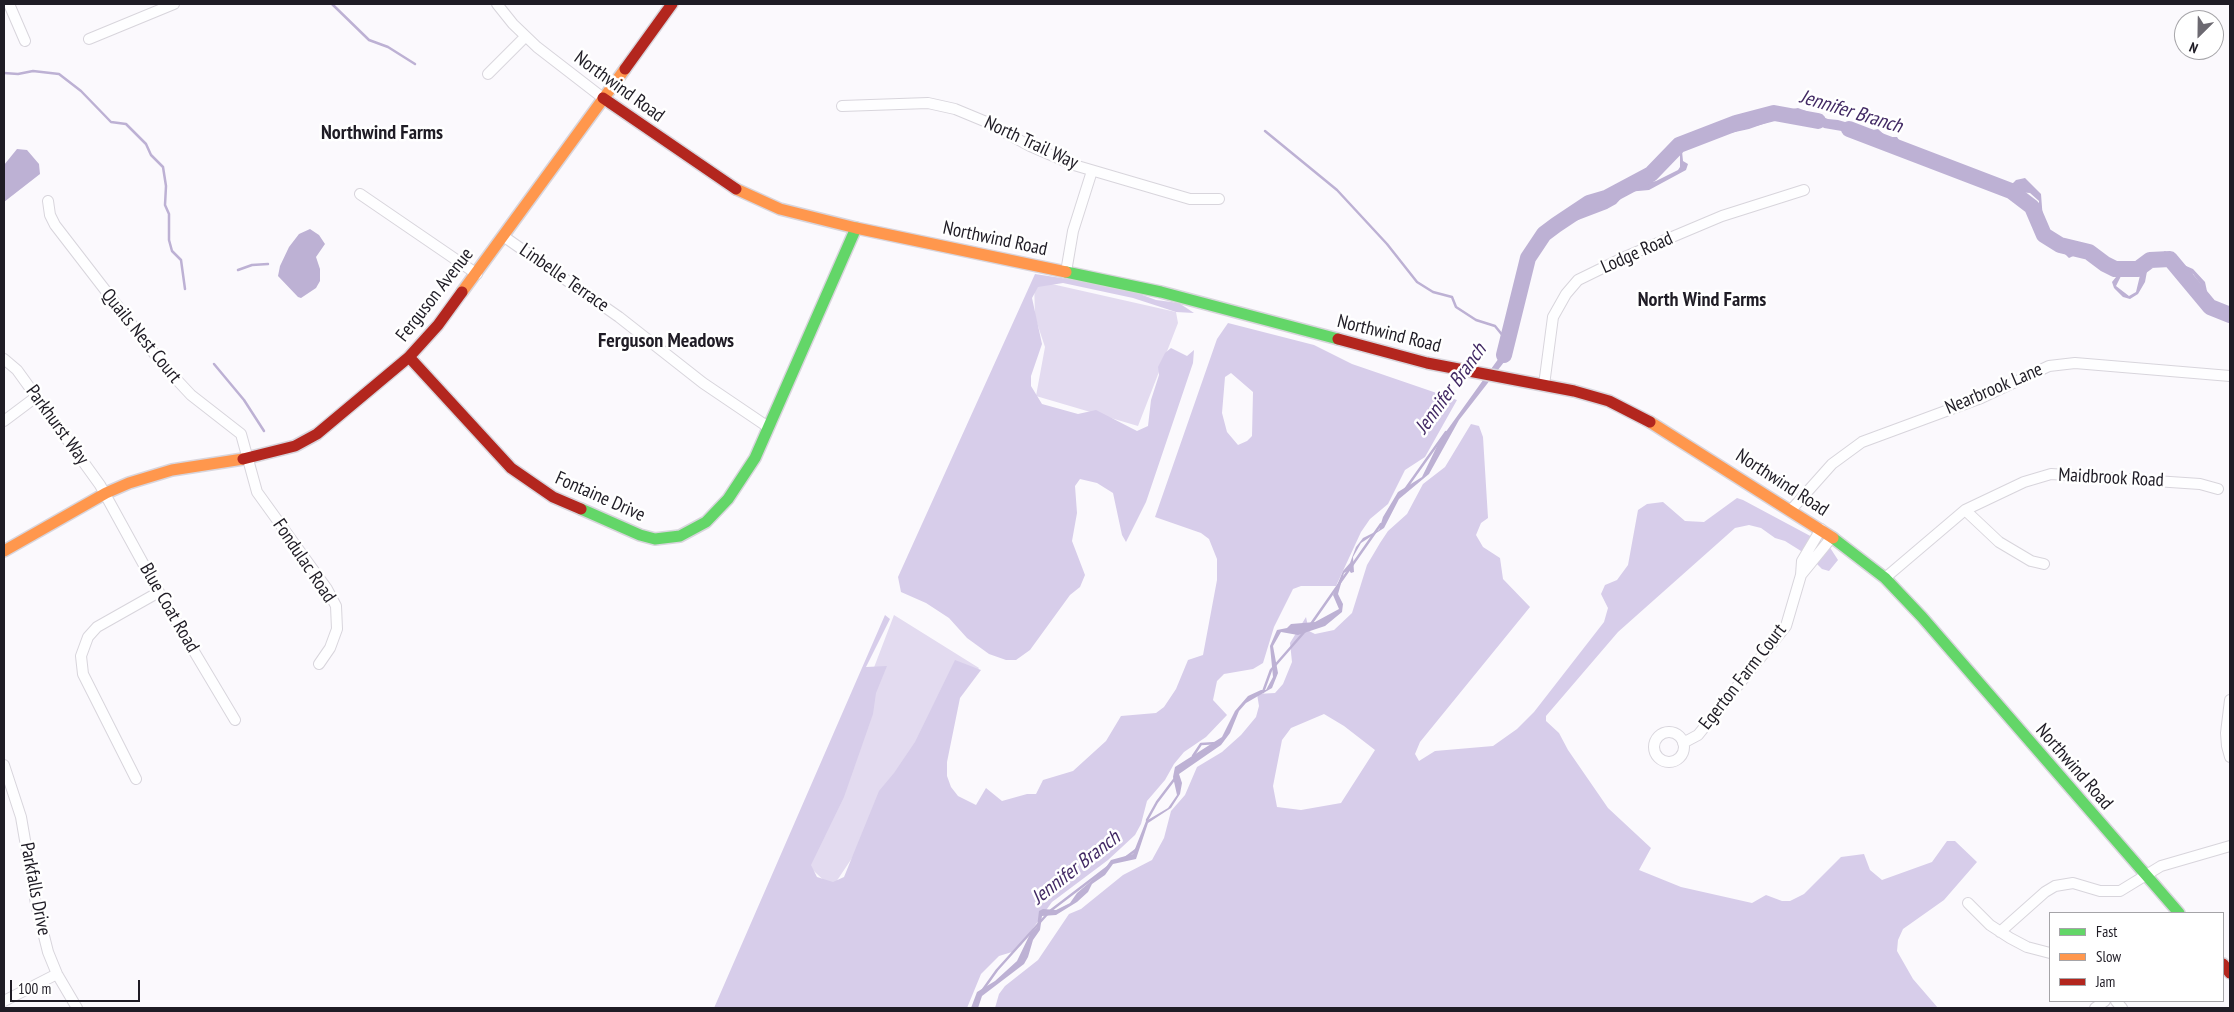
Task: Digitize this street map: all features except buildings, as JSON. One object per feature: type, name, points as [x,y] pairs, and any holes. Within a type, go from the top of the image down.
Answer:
[{"type":"street","points":[[9,4],[24,41]]},
{"type":"street","points":[[89,39],[174,4]]},
{"type":"street","name":"Northwind Road","points":[[497,4],[525,37],[603,98],[704,169],[746,195],[780,209],[856,228],[1212,304],[1384,352],[1597,397],[1636,414],[1821,529],[1885,578],[1922,617],[2178,912]]},
{"type":"street","name":"Ferguson Avenue","points":[[4,551],[106,493],[146,477],[172,470],[272,453],[306,441],[410,357],[438,325],[477,274],[668,5]]},
{"type":"street","points":[[488,74],[525,37]]},
{"type":"street","name":"North Trail Way","points":[[842,106],[928,103],[955,109],[984,121],[1056,158],[1092,171],[1190,199],[1219,199]]},
{"type":"street","points":[[1066,272],[1073,231],[1092,171]]},
{"type":"street","name":"Lodge Road","points":[[1544,385],[1553,317],[1566,294],[1578,280],[1627,256],[1722,216],[1804,190]]},
{"type":"street","points":[[360,194],[477,274]]},
{"type":"street","name":"Quails Nest Court","points":[[48,201],[50,215],[55,225],[73,251],[174,378],[191,395],[241,434],[247,458]]},
{"type":"street","name":"Fontaine Drive","points":[[410,357],[511,468],[532,484],[621,528],[655,539],[680,536],[706,522],[741,480],[754,458],[856,228]]},
{"type":"street","name":"Linbelle Terrace","points":[[503,236],[619,317],[703,383],[768,427]]},
{"type":"street","name":"Parkhurst Way","points":[[4,360],[17,370],[106,493]]},
{"type":"street","name":"Nearbrook Lane","points":[[1791,510],[1832,464],[1862,442],[1980,398],[2049,366],[2075,363],[2230,376]]},
{"type":"street","points":[[4,421],[36,398]]},
{"type":"street","name":"Fondulac Road","points":[[247,458],[257,492],[327,589],[336,606],[337,629],[330,648],[319,664]]},
{"type":"street","name":"Maidbrook Road","points":[[1885,578],[1966,510],[2024,482],[2051,474],[2200,484],[2218,489]]},
{"type":"street","name":"Blue Coat Road","points":[[106,493],[159,592],[235,720]]},
{"type":"street","points":[[1966,510],[1998,542],[2031,561],[2044,564]]},
{"type":"street","name":"Egerton Farm Court","points":[[1683,743],[1698,735],[1786,626],[1801,575],[1802,560],[1821,529]]},
{"type":"street","name":"Egerton Farm Court","points":[[1801,575],[1832,537]]},
{"type":"street","points":[[136,779],[83,674],[81,656],[88,637],[97,627],[159,592]]},
{"type":"street","points":[[2230,700],[2226,732],[2230,757]]},
{"type":"street","name":"Parkfalls Drive","points":[[4,765],[21,817],[41,925],[57,974],[77,1008]]},
{"type":"street","points":[[2000,932],[2045,892],[2055,886],[2073,883],[2110,892],[2129,886],[2145,874],[2161,866],[2230,846]]},
{"type":"street","points":[[1968,903],[2000,932],[2027,946],[2049,952]]},
{"type":"street","points":[[4,1001],[57,974]]},
{"type":"shaded area","name":"Jennifer Branch","points":[[1798,108],[1828,119],[1873,130],[1878,129],[1887,137],[1897,137],[1903,146],[1941,157],[1976,176],[1984,183],[1995,187],[2009,187],[2016,180],[2025,178],[2041,194],[2044,233],[2049,242],[2090,248],[2113,260],[2121,269],[2121,276],[2116,286],[2129,296],[2136,292],[2142,267],[2165,251],[2177,262],[2193,269],[2205,282],[2210,305],[2219,310],[2230,312],[2230,317],[2214,315],[2210,311],[2202,286],[2193,274],[2182,272],[2173,265],[2156,260],[2148,266],[2145,282],[2138,294],[2130,299],[2123,297],[2114,288],[2112,282],[2116,277],[2116,268],[2111,260],[2086,250],[2069,258],[2060,249],[2047,245],[2039,228],[2039,201],[2030,193],[1990,190],[1935,162],[1922,159],[1865,135],[1824,128],[1818,123],[1791,114],[1749,129],[1689,142],[1682,151],[1683,161],[1688,164],[1686,170],[1649,190],[1627,192],[1616,204],[1607,209],[1552,230],[1546,244],[1525,262],[1525,297],[1508,357],[1459,420],[1429,474],[1399,499],[1384,528],[1361,543],[1353,557],[1354,572],[1351,573],[1349,570],[1344,573],[1338,594],[1343,604],[1342,612],[1325,626],[1298,635],[1281,632],[1273,646],[1278,673],[1272,688],[1246,703],[1239,711],[1230,733],[1221,745],[1179,774],[1182,783],[1180,794],[1171,808],[1148,823],[1136,859],[1113,864],[1105,875],[1092,884],[1088,892],[1077,902],[1056,915],[1042,916],[1040,930],[1033,940],[1024,964],[982,996],[978,1008],[971,1008],[977,992],[995,981],[1017,961],[1030,934],[1037,927],[1039,911],[1043,909],[1056,910],[1070,903],[1077,893],[1104,870],[1111,860],[1133,854],[1146,821],[1168,808],[1177,795],[1173,777],[1175,767],[1222,737],[1235,711],[1248,696],[1261,690],[1266,690],[1273,677],[1270,646],[1277,630],[1287,628],[1291,624],[1315,622],[1339,609],[1333,595],[1343,571],[1350,563],[1356,547],[1363,538],[1379,530],[1383,517],[1398,492],[1422,477],[1440,440],[1504,351],[1522,298],[1520,280],[1523,260],[1531,247],[1551,229],[1566,219],[1597,208],[1628,187],[1656,181],[1678,170],[1680,167],[1680,150],[1695,135],[1729,131],[1754,124],[1769,113]]},
{"type":"shaded area","points":[[17,149],[27,150],[39,164],[40,174],[4,202],[4,165]]},
{"type":"shaded area","points":[[310,229],[319,235],[325,244],[316,257],[320,269],[320,281],[316,288],[301,298],[278,276],[280,266],[289,247],[299,234]]},
{"type":"shaded area","points":[[1035,274],[1121,287],[1156,300],[1179,303],[1194,313],[1176,312],[1133,298],[1063,283],[1038,287],[1032,298],[1042,344],[1031,376],[1031,386],[1042,404],[1078,414],[1096,410],[1137,431],[1148,426],[1151,400],[1159,375],[1158,367],[1165,353],[1171,348],[1187,356],[1194,350],[1193,363],[1146,502],[1126,542],[1122,535],[1113,493],[1097,483],[1080,479],[1075,486],[1077,513],[1072,541],[1085,575],[1080,587],[1070,595],[1030,650],[1016,660],[1006,660],[989,654],[967,638],[949,618],[926,603],[901,592],[898,577]]},
{"type":"shaded area","points":[[1034,280],[1176,312],[1178,323],[1138,426],[1036,396],[1045,347],[1035,317]]},
{"type":"shaded area","points":[[1228,323],[1314,345],[1352,364],[1457,400],[1425,457],[1405,470],[1388,504],[1370,519],[1361,532],[1336,586],[1301,586],[1293,589],[1274,627],[1263,663],[1253,669],[1224,674],[1217,681],[1213,700],[1227,715],[1206,737],[1184,752],[1174,764],[1165,780],[1147,801],[1141,824],[1135,835],[1108,860],[1052,902],[1021,945],[1012,952],[999,956],[981,974],[967,1008],[714,1008],[885,615],[890,619],[866,667],[887,666],[876,693],[873,714],[844,797],[811,865],[817,877],[833,882],[844,877],[879,791],[915,742],[955,660],[981,670],[960,698],[947,762],[947,776],[951,787],[958,796],[976,805],[986,788],[1002,801],[1027,794],[1036,794],[1043,780],[1073,771],[1106,741],[1121,716],[1156,713],[1164,707],[1176,689],[1188,660],[1203,655],[1217,580],[1217,559],[1209,539],[1201,533],[1155,517],[1217,339]],"holes":[[[1231,373],[1253,392],[1252,436],[1247,441],[1238,445],[1227,432],[1222,413],[1225,377]]]},
{"type":"shaded area","points":[[1471,424],[1479,426],[1483,437],[1488,518],[1481,523],[1476,535],[1483,547],[1500,558],[1503,579],[1530,607],[1420,742],[1415,754],[1419,761],[1435,751],[1493,746],[1517,729],[1534,712],[1604,622],[1608,608],[1601,594],[1605,585],[1617,580],[1628,565],[1638,510],[1647,504],[1663,502],[1685,521],[1704,522],[1737,498],[1829,546],[1838,560],[1829,571],[1822,569],[1809,556],[1785,541],[1775,538],[1761,528],[1749,525],[1735,528],[1618,632],[1546,716],[1546,721],[1559,733],[1568,750],[1608,808],[1651,848],[1639,870],[1681,887],[1752,903],[1766,895],[1782,901],[1790,901],[1804,894],[1841,857],[1864,854],[1870,870],[1882,880],[1932,862],[1947,841],[1955,841],[1977,862],[1944,900],[1903,929],[1898,940],[1897,951],[1913,979],[1938,1008],[995,1008],[999,994],[1005,986],[1038,960],[1069,914],[1081,909],[1123,875],[1152,860],[1164,838],[1171,811],[1185,795],[1197,767],[1222,752],[1241,735],[1256,717],[1259,706],[1257,694],[1275,693],[1283,684],[1292,662],[1290,643],[1306,617],[1309,631],[1315,634],[1334,630],[1352,613],[1367,565],[1380,543],[1388,531],[1407,514],[1423,484],[1445,467]],"holes":[[[1324,714],[1344,726],[1375,750],[1341,803],[1301,810],[1277,807],[1273,786],[1282,740],[1291,728]]]},
{"type":"shaded area","points":[[894,615],[979,668],[832,888],[801,859]]},
{"type":"waterway","points":[[332,4],[369,40],[388,47],[415,64]]},
{"type":"waterway","points":[[4,73],[18,74],[33,71],[59,74],[81,91],[111,122],[126,124],[146,144],[151,155],[163,167],[166,186],[165,205],[169,214],[169,240],[172,251],[181,260],[185,289]]},
{"type":"waterway","name":"Jennifer Branch","points":[[1504,355],[1528,258],[1544,234],[1556,225],[1589,203],[1606,198],[1651,174],[1679,145],[1736,123],[1774,113],[1818,121]]},
{"type":"waterway","name":"Jennifer Branch","points":[[1849,129],[2011,191],[2032,207],[2044,235],[2060,245],[2089,252],[2115,269],[2138,269],[2150,260],[2170,259],[2210,307],[2230,315]]},
{"type":"waterway","points":[[1265,131],[1337,190],[1387,244],[1417,282],[1433,292],[1452,297],[1456,307],[1476,320],[1495,326],[1508,342]]},
{"type":"waterway","points":[[238,270],[252,265],[268,264]]},
{"type":"waterway","points":[[214,364],[244,400],[264,431]]},
{"type":"waterway","name":"Jennifer Branch","points":[[1404,491],[1446,432]]},
{"type":"waterway","name":"Jennifer Branch","points":[[1311,624],[1381,524]]},
{"type":"waterway","name":"Jennifer Branch","points":[[1263,692],[1271,670],[1306,630]]},
{"type":"waterway","name":"Jennifer Branch","points":[[1193,756],[1201,744],[1217,743]]},
{"type":"waterway","name":"Jennifer Branch","points":[[1147,820],[1157,802],[1176,777]]},
{"type":"waterway","name":"Jennifer Branch","points":[[1125,858],[1137,849]]},
{"type":"waterway","name":"Jennifer Branch","points":[[982,991],[997,970],[1050,911],[1109,866]]},
{"type":"traffic: fast","points":[[581,509],[640,535],[655,539],[680,536],[706,522],[728,499],[755,458],[856,228]]},
{"type":"traffic: fast","points":[[1066,272],[1161,292],[1338,339]]},
{"type":"traffic: fast","points":[[1833,538],[1885,578],[1922,617],[2178,912]]},
{"type":"traffic: slow","points":[[462,292],[625,69]]},
{"type":"traffic: slow","points":[[736,189],[780,209],[856,228],[1066,272]]},
{"type":"traffic: slow","points":[[1650,422],[1833,538]]},
{"type":"traffic: slow","points":[[4,551],[106,493],[129,483],[172,470],[243,459]]},
{"type":"traffic: jam","points":[[625,69],[672,4]]},
{"type":"traffic: jam","points":[[603,98],[736,189]]},
{"type":"traffic: jam","points":[[243,459],[295,446],[317,434],[409,357],[438,325],[462,292]]},
{"type":"traffic: jam","points":[[1338,339],[1427,363],[1574,391],[1609,401],[1650,422]]},
{"type":"traffic: jam","points":[[409,357],[511,468],[553,497],[581,509]]},
{"type":"traffic: jam","points":[[2224,965],[2230,973]]},
{"type":"district","name":"Northwind Farms","points":[[382,133]]},
{"type":"district","name":"North Wind Farms","points":[[1702,300]]},
{"type":"district","name":"Ferguson Meadows","points":[[666,341]]}]
